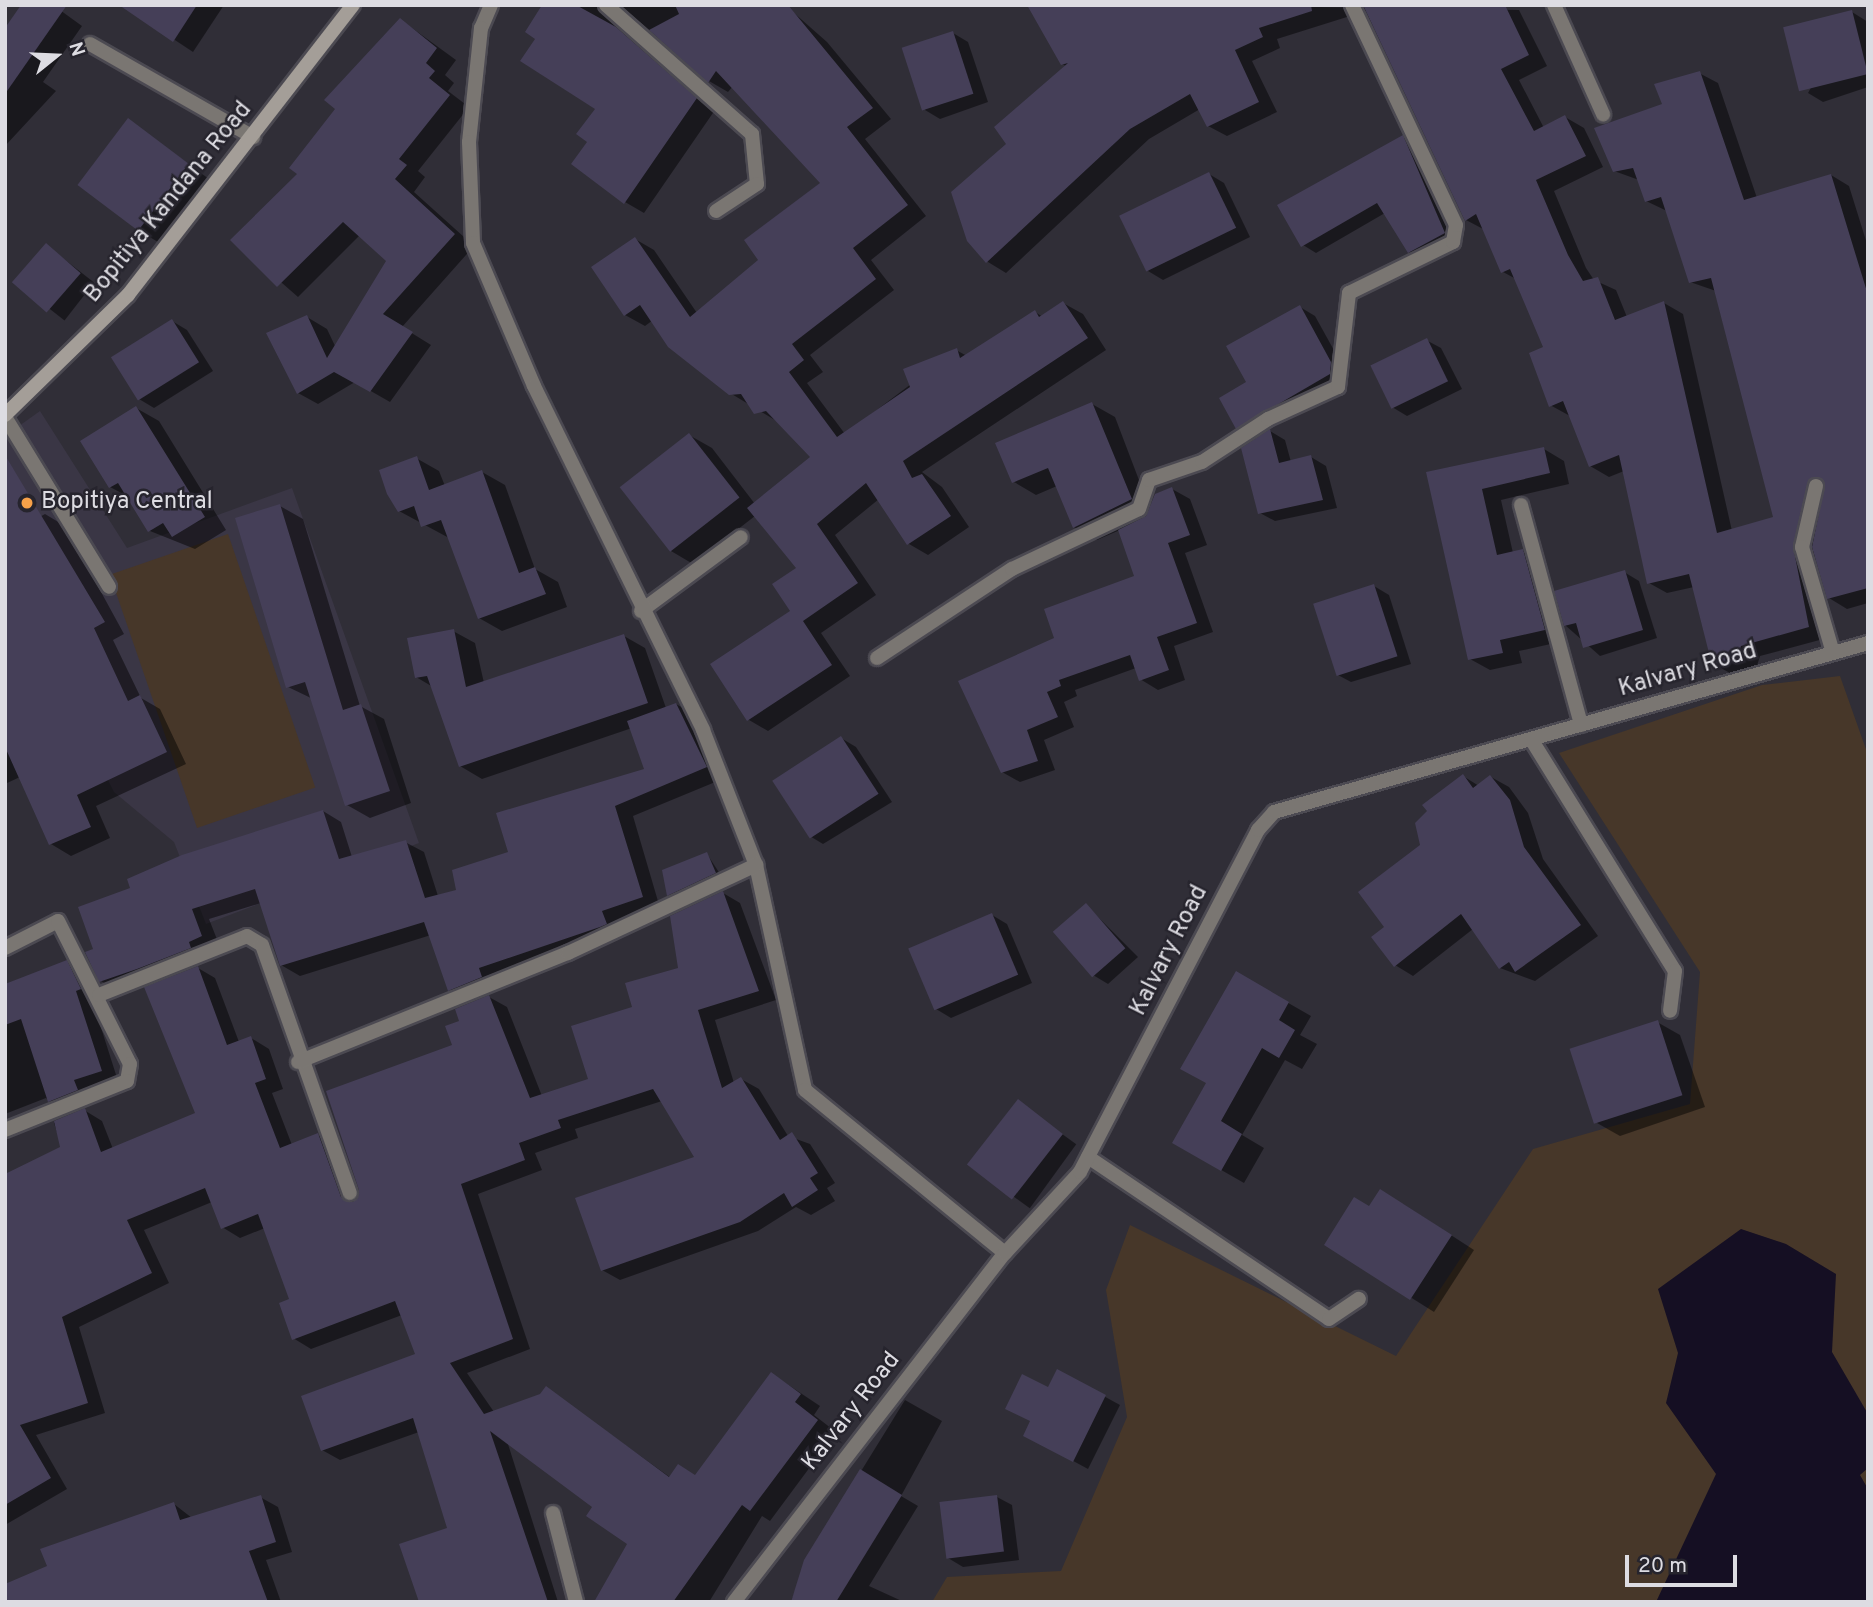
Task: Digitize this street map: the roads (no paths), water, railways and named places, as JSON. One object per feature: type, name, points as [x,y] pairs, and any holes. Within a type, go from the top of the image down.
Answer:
[{"type":"main road","name":"Bopitiya Kandana Road","points":[[5,416],[128,295],[353,5]]},
{"type":"street","points":[[491,5],[481,28],[469,142],[473,243],[641,611],[703,730],[756,865],[805,1090],[1005,1253]]},
{"type":"street","points":[[606,5],[625,16],[752,134],[757,184],[716,212]]},
{"type":"street","points":[[877,658],[1012,569],[1139,509],[1149,480],[1202,463],[1268,419],[1338,387],[1349,293],[1452,242],[1456,225],[1352,5]]},
{"type":"street","points":[[1554,5],[1603,114]]},
{"type":"street","points":[[90,44],[253,137]]},
{"type":"street","points":[[5,416],[109,587]]},
{"type":"street","points":[[1816,486],[1802,547],[1833,653]]},
{"type":"street","points":[[1521,505],[1581,725]]},
{"type":"street","points":[[641,611],[741,537]]},
{"type":"street","name":"Kalvary Road","points":[[734,1602],[1005,1253],[1088,1157],[1258,830],[1275,812],[1868,643]]},
{"type":"street","points":[[1531,739],[1675,971],[1670,1011]]},
{"type":"street","points":[[298,1062],[568,953],[756,865]]},
{"type":"street","points":[[5,948],[58,921],[99,995],[130,1064],[127,1081],[5,1130]]},
{"type":"street","points":[[99,995],[247,936],[262,945],[298,1062],[350,1193]]},
{"type":"street","points":[[1088,1157],[1329,1319],[1359,1299]]},
{"type":"street","points":[[554,1513],[576,1602]]},
{"type":"place","name":"Bopitiya Central","points":[[27,503]]}]
